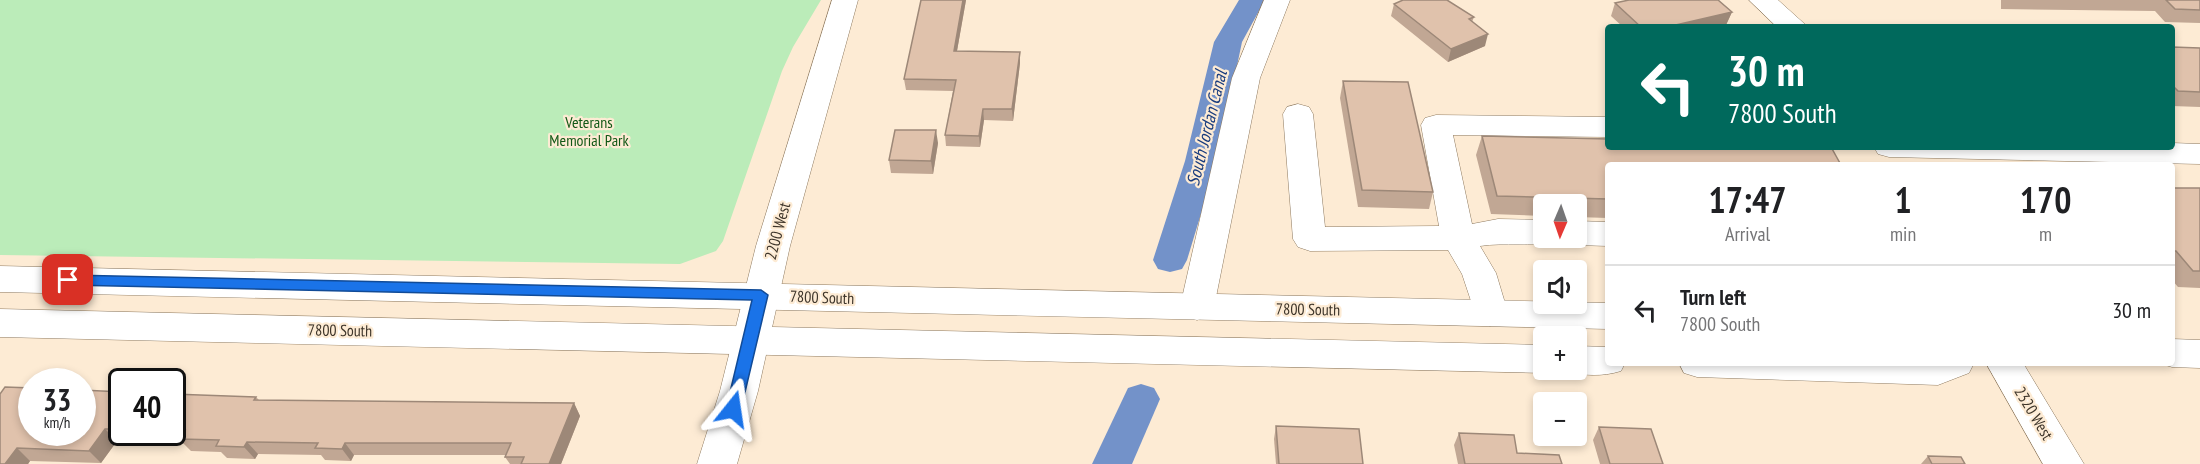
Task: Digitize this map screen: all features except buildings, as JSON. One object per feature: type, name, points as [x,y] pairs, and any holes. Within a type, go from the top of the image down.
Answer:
[{"type":"main road","name":"2200 West","points":[[717,464],[824,64],[844,0]]},
{"type":"main road","points":[[1197,307],[1246,78],[1277,0]]},
{"type":"main road","points":[[1762,0],[1790,24]]},
{"type":"main road","points":[[1298,114],[1310,239],[1458,238],[1498,231],[1533,232]]},
{"type":"main road","points":[[1490,313],[1479,273],[1458,238],[1436,125],[1605,127]]},
{"type":"main road","points":[[2022,150],[2200,154]]},
{"type":"main road","points":[[1587,233],[1605,234]]},
{"type":"main road","name":"7800 South","points":[[0,279],[1605,316]]},
{"type":"main road","name":"7800 South","points":[[0,323],[1533,359]]},
{"type":"main road","points":[[2175,353],[2200,354]]},
{"type":"main road","points":[[1587,360],[1605,361]]},
{"type":"main road","points":[[1800,366],[1938,370],[1948,366]]},
{"type":"main road","name":"2320 West","points":[[2006,366],[2064,464]]},
{"type":"green space","name":"Veterans Memorial Park","points":[[0,0],[821,0],[793,47],[782,71],[723,241],[716,251],[680,264],[0,255]]},
{"type":"waterway","name":"South Jordan Canal","points":[[1170,260],[1201,161],[1228,42],[1252,0]]},
{"type":"waterway","name":"South Jordan Canal","points":[[1112,464],[1141,399]]},
{"type":"route","points":[[68,280],[761,295],[733,409]]}]
